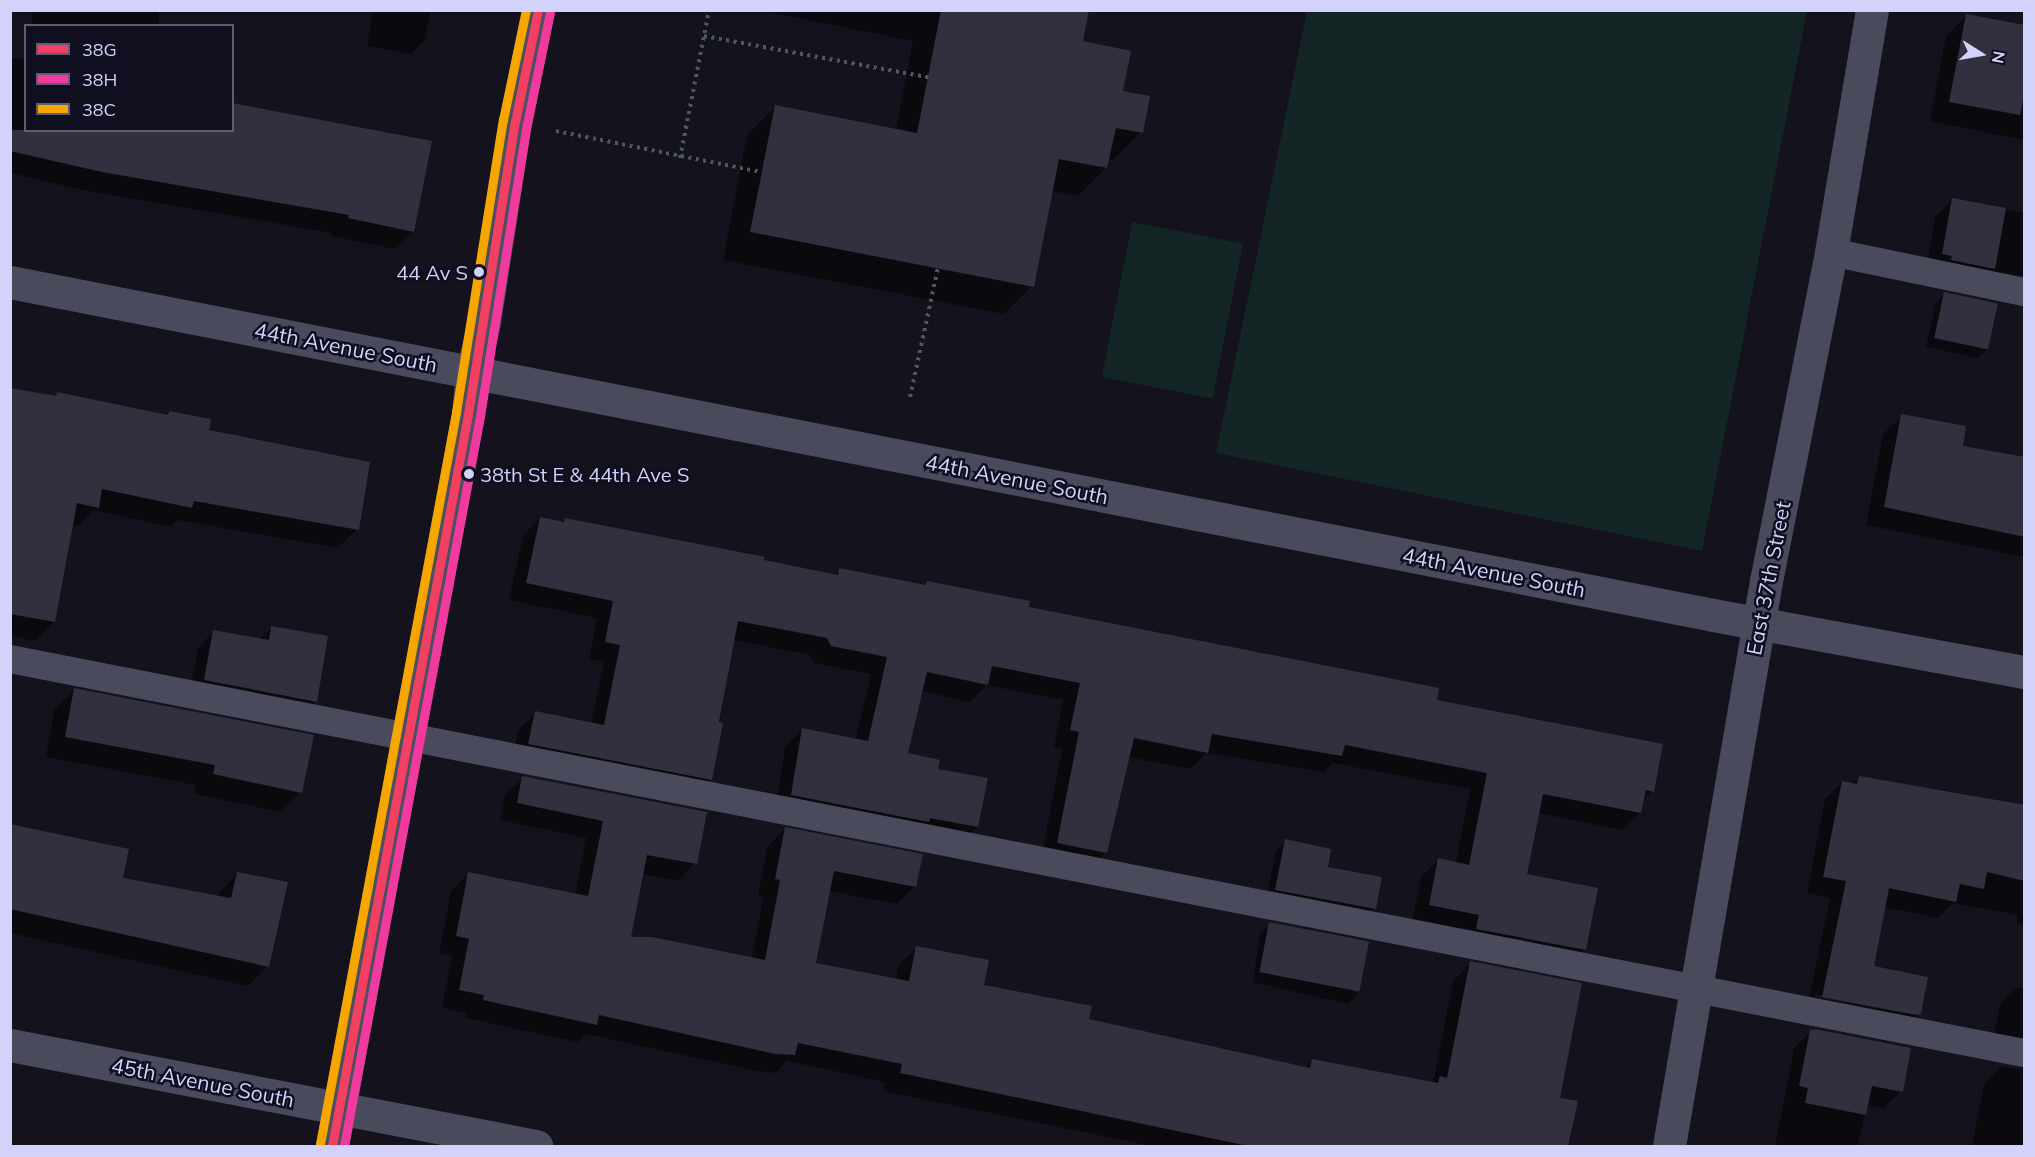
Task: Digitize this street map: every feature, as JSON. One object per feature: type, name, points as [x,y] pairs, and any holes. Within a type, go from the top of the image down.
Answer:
[{"type":"street","points":[[332,1146],[405,737],[468,414],[472,372],[484,322],[515,122],[538,10]]},
{"type":"street","name":"East 37th Street","points":[[1669,1146],[1699,988],[1759,622],[1831,252],[1872,10]]},
{"type":"street","name":"44th Avenue South","points":[[10,282],[2025,672]]},
{"type":"street","name":"45th Avenue South","points":[[10,1045],[536,1146]]},
{"type":"lane","points":[[1831,252],[2025,292]]},
{"type":"lane","points":[[10,658],[2025,1053]]},
{"type":"path","points":[[680,158],[709,10]]},
{"type":"path","points":[[704,36],[928,77]]},
{"type":"path","points":[[556,131],[680,158],[762,172]]},
{"type":"path","points":[[910,397],[938,268]]},
{"type":"green space","points":[[1307,11],[1807,11],[1702,551],[1216,453]]},
{"type":"green space","points":[[1132,222],[1243,244],[1213,399],[1102,377]]},
{"type":"building","points":[[941,10],[1089,10],[1083,41],[1131,51],[1123,91],[1150,96],[1143,133],[1116,128],[1107,168],[1059,159],[1034,287],[750,232],[775,105],[917,133]]},
{"type":"building","points":[[1966,14],[2025,25],[2025,91],[2020,115],[1949,102]]},
{"type":"building","points":[[234,103],[432,141],[414,232],[348,218],[349,215],[102,172],[10,151],[10,130],[24,130],[24,132],[234,132]]},
{"type":"building","points":[[1952,198],[2006,208],[1995,269],[1951,260],[1952,256],[1942,254]]},
{"type":"building","points":[[1944,292],[1998,303],[1988,349],[1934,338]]},
{"type":"building","points":[[10,388],[56,396],[57,392],[168,415],[169,411],[211,419],[209,430],[370,462],[359,530],[194,501],[192,508],[102,489],[99,508],[77,503],[55,622],[10,614]]},
{"type":"building","points":[[1901,414],[1966,426],[1963,446],[2025,457],[2025,537],[1884,507]]},
{"type":"building","points":[[540,517],[564,522],[565,518],[765,557],[764,560],[838,575],[839,568],[926,585],[927,581],[1030,601],[1029,607],[1439,688],[1437,700],[1663,744],[1654,792],[1646,790],[1641,813],[1543,794],[1527,874],[1598,888],[1586,950],[1476,929],[1479,915],[1429,905],[1438,858],[1469,865],[1487,773],[1345,745],[1342,756],[1212,734],[1208,753],[1134,738],[1107,853],[1057,843],[1079,732],[1070,730],[1080,683],[992,666],[988,685],[927,672],[908,753],[940,760],[938,769],[988,778],[978,827],[930,818],[929,822],[791,795],[802,728],[868,741],[887,657],[831,646],[827,638],[738,621],[719,722],[723,723],[712,780],[528,744],[535,711],[604,725],[620,645],[605,642],[613,601],[526,583]]},
{"type":"building","points":[[271,626],[328,636],[317,702],[204,680],[213,630],[269,640]]},
{"type":"building","points":[[74,688],[314,735],[302,793],[213,774],[215,765],[65,737]]},
{"type":"building","points":[[522,776],[707,812],[697,864],[647,855],[631,937],[652,937],[765,960],[780,880],[775,879],[785,827],[923,854],[916,887],[834,871],[816,963],[909,981],[916,946],[989,960],[984,985],[1092,1006],[1089,1019],[1310,1068],[1312,1059],[1438,1083],[1440,1076],[1447,1078],[1470,961],[1582,983],[1560,1098],[1578,1101],[1568,1146],[1248,1146],[900,1073],[902,1064],[798,1043],[795,1055],[775,1054],[599,1015],[597,1025],[483,1000],[484,995],[459,990],[469,939],[456,936],[468,872],[588,896],[603,821],[517,803]]},
{"type":"building","points":[[1859,776],[2025,805],[2025,881],[1987,872],[1984,889],[1960,884],[1956,902],[1889,888],[1874,966],[1928,977],[1921,1014],[1822,997],[1846,881],[1823,877],[1842,781],[1857,784]]},
{"type":"building","points":[[10,824],[129,849],[123,878],[231,898],[237,872],[288,882],[269,967],[10,909]]},
{"type":"building","points":[[1285,839],[1331,849],[1328,867],[1382,877],[1376,909],[1275,890]]},
{"type":"building","points":[[1269,922],[1369,941],[1359,992],[1259,972]]},
{"type":"building","points":[[1815,1029],[1911,1048],[1903,1092],[1872,1086],[1866,1115],[1805,1103],[1808,1088],[1799,1086],[1810,1030]]},
{"type":"transit line","name":"38C","points":[[320,1144],[456,412],[503,120],[526,10]]},
{"type":"transit line","name":"38G","points":[[332,1146],[468,414],[515,122],[538,10]]},
{"type":"transit line","name":"38H","points":[[344,1146],[480,416],[527,124],[550,12]]},
{"type":"place","name":"44 Av S","points":[[479,272]]},
{"type":"place","name":"38th St E & 44th Ave S","points":[[469,474]]}]
